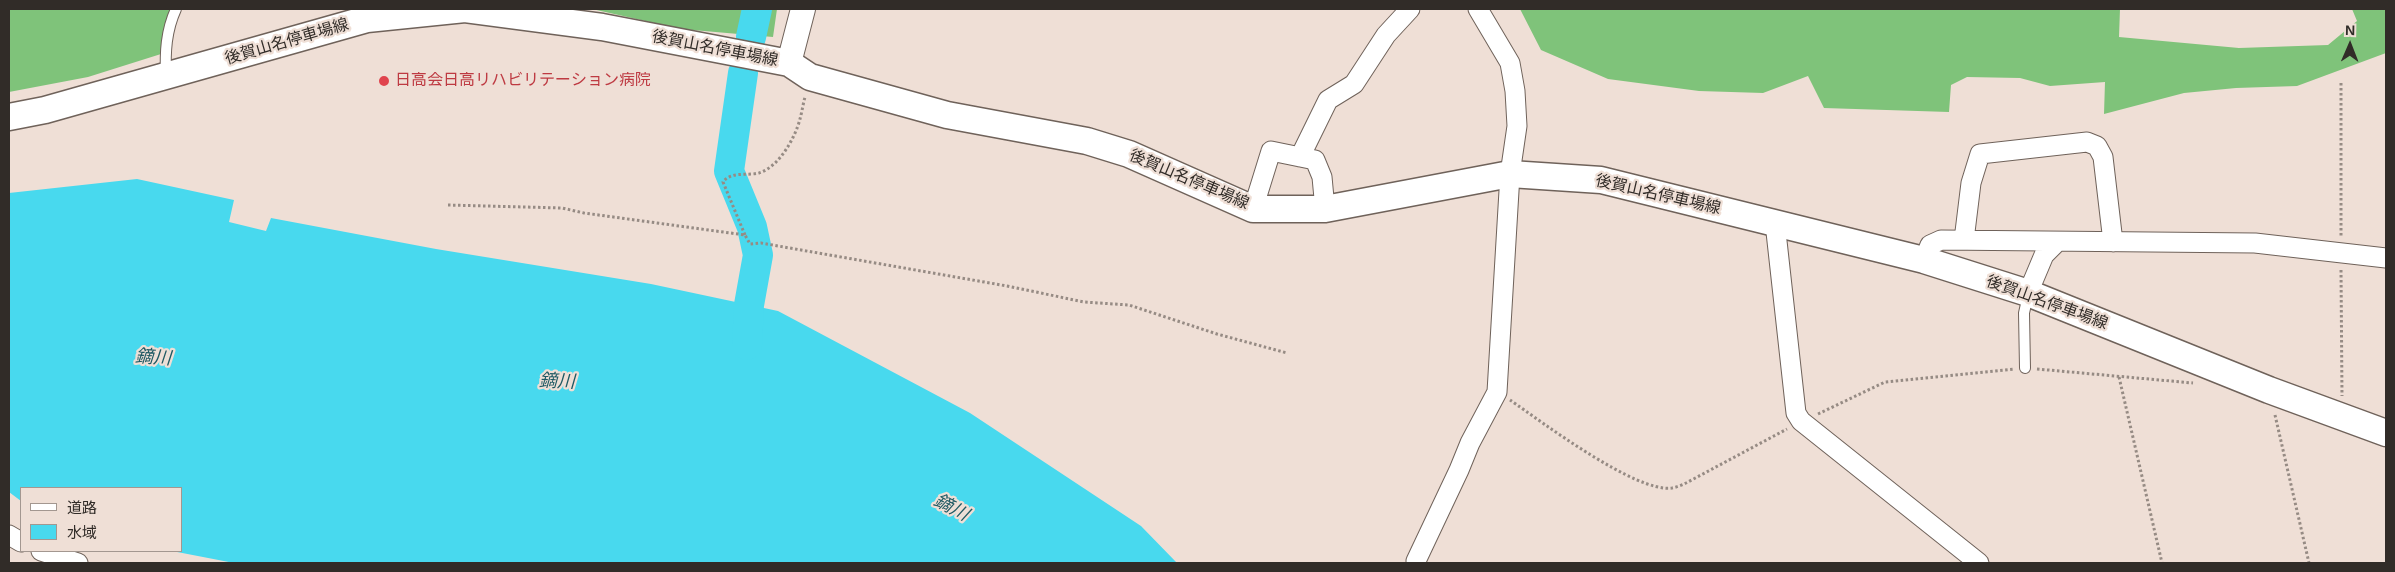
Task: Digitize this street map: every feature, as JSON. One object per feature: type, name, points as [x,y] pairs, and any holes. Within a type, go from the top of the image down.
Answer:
[{"type":"main road","name":"後賀山名停車場線","points":[[9,117],[46,110],[368,19],[465,9],[602,26],[799,70],[947,114],[1087,141],[1129,154],[1253,209],[1325,209],[1510,174],[1601,180],[1924,260],[2028,293],[2269,390],[2386,433]]},
{"type":"street","points":[[799,70],[803,9]]},
{"type":"street","points":[[1300,157],[1328,100],[1354,84],[1386,35],[1410,9]]},
{"type":"street","points":[[1416,561],[1470,443],[1497,392],[1510,174],[1517,126],[1515,91],[1510,63],[1478,9]]},
{"type":"street","points":[[1964,240],[1971,183],[1980,154],[2087,142],[2096,146],[2103,157],[2113,242]]},
{"type":"street","points":[[1253,209],[1271,150],[1315,160],[1322,177],[1325,209]]},
{"type":"street","points":[[1775,223],[1796,414],[1801,421],[1979,563]]},
{"type":"street","points":[[1924,260],[1930,246],[1941,240],[2255,243],[2386,258]]},
{"type":"street","points":[[2028,293],[2044,255],[2057,242]]},
{"type":"street","points":[[9,535],[20,541]]},
{"type":"street","points":[[44,552],[78,563]]},
{"type":"lane","points":[[166,76],[165,46],[170,22],[176,9]]},
{"type":"lane","points":[[2025,368],[2024,313],[2028,293]]},
{"type":"path","points":[[799,70],[800,120],[782,156],[770,168],[759,173],[736,175],[725,178],[722,182],[750,244],[761,243],[1007,286],[1084,302],[1129,305],[1217,334],[1288,353]]},
{"type":"path","points":[[2341,83],[2342,417]]},
{"type":"path","points":[[448,205],[562,208],[584,213],[745,235]]},
{"type":"path","points":[[1497,392],[1609,465],[1641,481],[1655,486],[1672,488],[1686,483],[1801,421],[1885,382],[2025,368],[2197,384]]},
{"type":"path","points":[[2119,377],[2162,563]]},
{"type":"path","points":[[2269,390],[2309,563]]},
{"type":"green space","points":[[9,9],[172,9],[161,54],[88,77],[9,92]]},
{"type":"green space","points":[[592,9],[777,9],[773,37],[681,29]]},
{"type":"green space","points":[[1520,9],[2120,9],[2119,37],[2239,48],[2328,45],[2357,21],[2352,9],[2386,9],[2386,53],[2297,86],[2236,88],[2184,93],[2104,114],[2105,82],[2050,86],[2020,78],[1967,77],[1951,85],[1949,112],[1824,108],[1808,76],[1763,93],[1699,91],[1608,79],[1541,50]]},
{"type":"water","name":"鏑川","points":[[137,179],[234,200],[229,222],[266,231],[271,218],[436,249],[651,284],[778,311],[970,413],[1141,526],[1177,563],[234,563],[177,552],[182,552],[182,487],[20,487],[20,500],[9,492],[9,193]]},
{"type":"waterway","points":[[751,37],[757,9]]},
{"type":"waterway","points":[[743,73],[729,171],[752,227],[758,255],[749,305],[747,345]]},
{"type":"place","name":"日高会日高リハビリテーション病院","points":[[384,81]]}]
